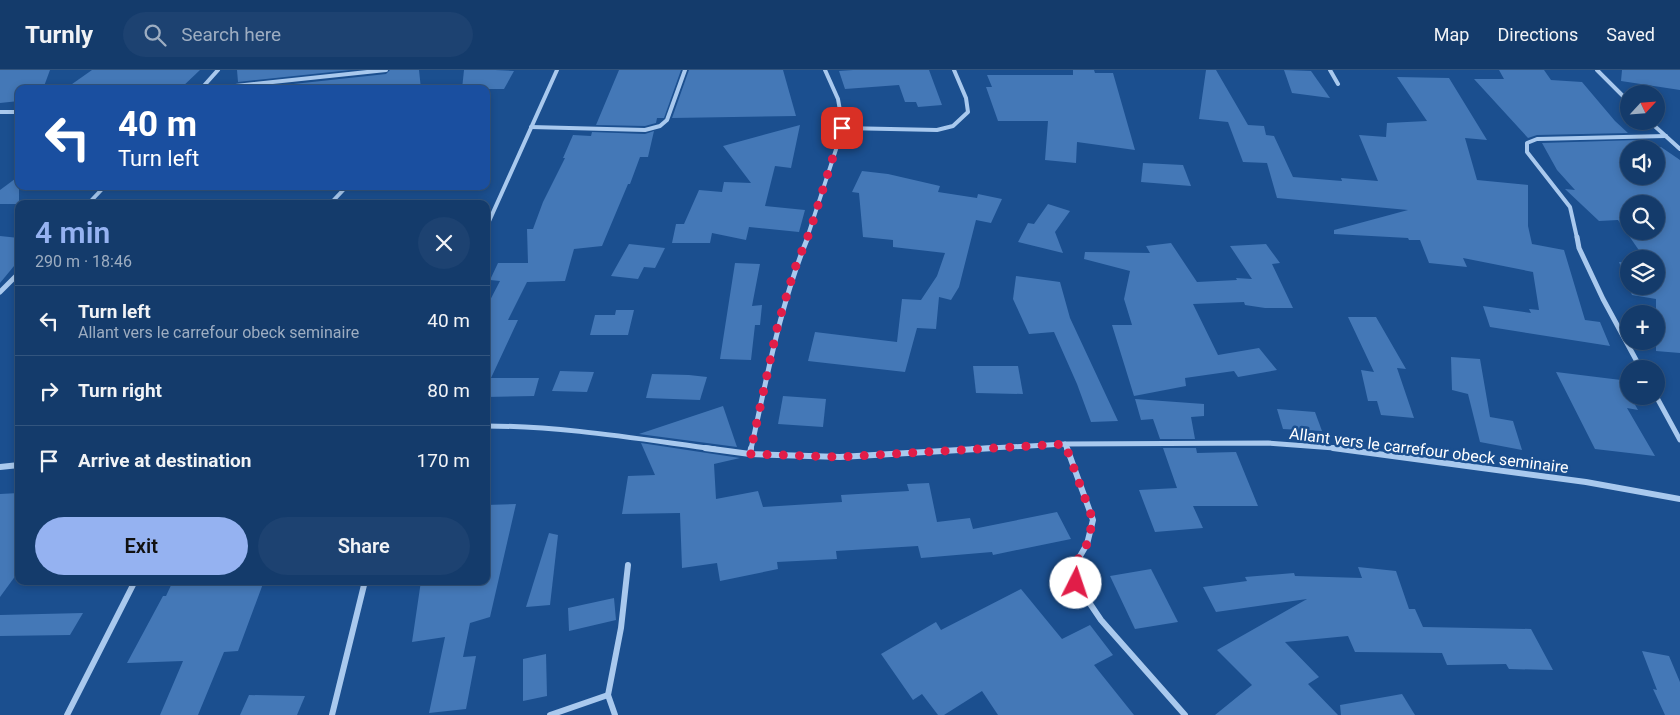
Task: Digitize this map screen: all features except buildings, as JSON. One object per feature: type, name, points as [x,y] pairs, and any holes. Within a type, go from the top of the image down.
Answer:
[{"type":"street","points":[[205,85],[218,70]]},
{"type":"street","points":[[245,85],[386,70]]},
{"type":"street","points":[[490,219],[557,70]]},
{"type":"street","points":[[531,127],[645,130],[656,128],[663,125],[667,120],[684,70]]},
{"type":"street","points":[[750,454],[778,324],[795,268],[810,231],[842,128],[838,99],[825,70]]},
{"type":"street","points":[[842,128],[937,130],[953,126],[968,112],[966,98],[954,70]]},
{"type":"street","points":[[1330,70],[1338,84]]},
{"type":"street","points":[[1597,70],[1620,93]]},
{"type":"street","points":[[0,112],[15,112]]},
{"type":"street","points":[[1659,130],[1680,149]]},
{"type":"street","points":[[1636,360],[1579,248],[1570,207],[1527,152],[1527,143],[1537,139],[1666,136]]},
{"type":"street","points":[[92,200],[101,190]]},
{"type":"street","points":[[334,200],[343,190]]},
{"type":"street","points":[[0,292],[15,277]]},
{"type":"street","points":[[1661,405],[1680,440]]},
{"type":"street","name":"Allant vers le carrefour obeck seminaire","points":[[490,426],[591,433],[750,454],[840,457],[1065,444],[1268,443],[1345,449],[1586,482],[1680,499]]},
{"type":"street","points":[[1065,444],[1093,520],[1087,544],[1076,563],[1076,583],[1101,620],[1186,715]]},
{"type":"street","points":[[0,466],[15,465]]},
{"type":"street","points":[[615,715],[608,695],[621,628],[628,564]]},
{"type":"street","points":[[67,715],[133,585]]},
{"type":"street","points":[[332,715],[364,585]]},
{"type":"street","points":[[550,715],[608,695]]},
{"type":"route","points":[[842,128],[810,231],[795,268],[778,324],[750,454],[840,457],[1065,444],[1093,520],[1087,544],[1076,563],[1076,583]]}]
